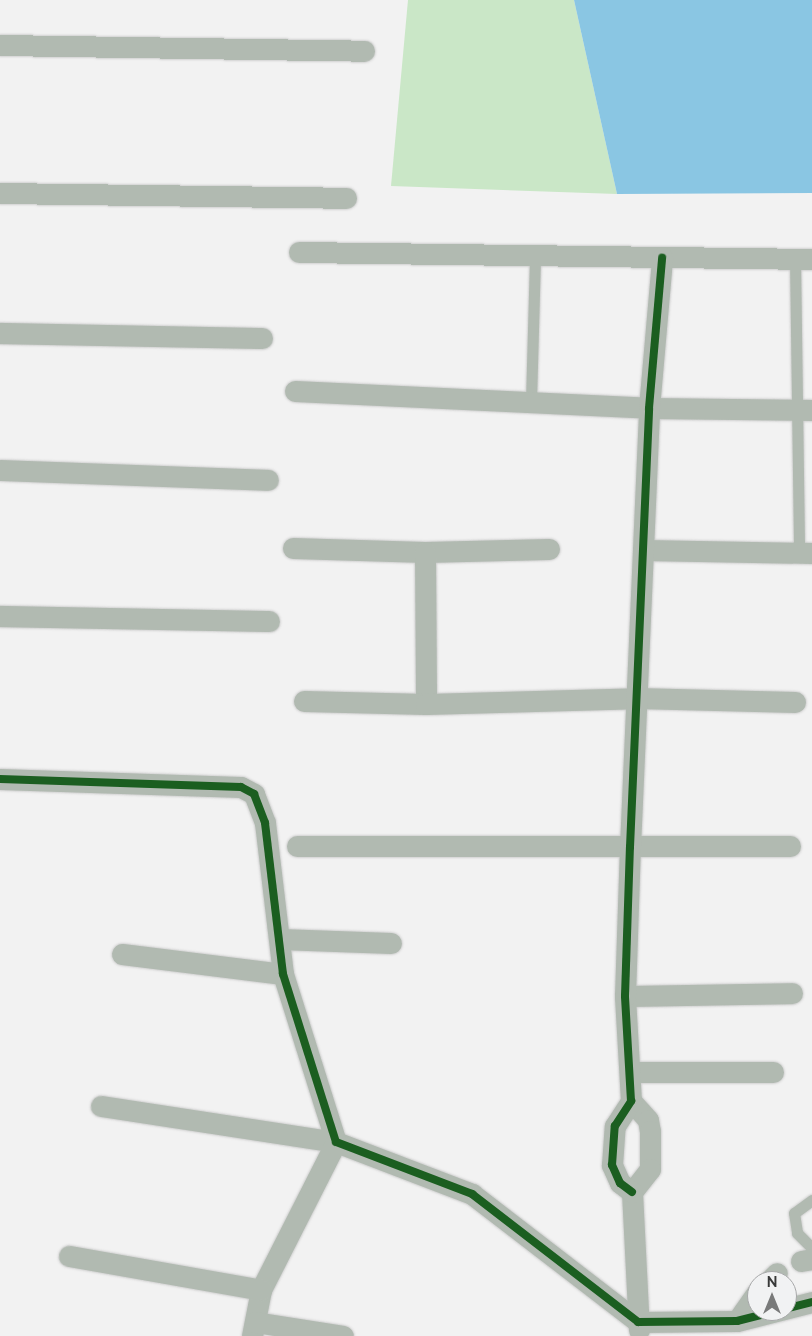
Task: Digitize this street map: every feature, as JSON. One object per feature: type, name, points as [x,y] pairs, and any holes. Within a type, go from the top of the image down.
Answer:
[{"type":"street","points":[[0,45],[364,51]]},
{"type":"street","points":[[0,194],[346,198]]},
{"type":"street","points":[[299,252],[535,257],[804,259]]},
{"type":"street","points":[[632,1192],[620,1184],[612,1165],[615,1126],[631,1101],[625,996],[630,847],[649,408],[662,258]]},
{"type":"street","points":[[0,333],[262,338]]},
{"type":"street","points":[[295,391],[649,408],[805,410]]},
{"type":"street","points":[[0,470],[268,480]]},
{"type":"street","points":[[293,548],[424,552],[549,548]]},
{"type":"street","points":[[643,550],[806,553]]},
{"type":"street","points":[[424,552],[426,704]]},
{"type":"street","points":[[0,616],[269,621]]},
{"type":"street","points":[[304,701],[426,704],[636,698],[795,702]]},
{"type":"street","points":[[0,779],[241,787],[254,794],[262,806],[284,974],[336,1142],[261,1290],[253,1329],[343,1336]]},
{"type":"street","points":[[297,846],[790,846]]},
{"type":"street","points":[[280,939],[391,943]]},
{"type":"street","points":[[122,954],[284,974]]},
{"type":"street","points":[[625,996],[792,993]]},
{"type":"street","points":[[630,1072],[773,1072]]},
{"type":"street","points":[[631,1101],[648,1120],[650,1131],[650,1169],[632,1192],[638,1329]]},
{"type":"street","points":[[101,1106],[336,1142],[472,1194],[638,1329],[737,1321],[812,1302]]},
{"type":"street","points":[[69,1256],[261,1290]]},
{"type":"street","points":[[737,1321],[747,1306]]},
{"type":"lane","points":[[531,401],[535,257]]},
{"type":"lane","points":[[804,259],[806,553]]},
{"type":"lane","points":[[808,1256],[794,1224],[794,1213],[812,1200]]},
{"type":"green space","points":[[408,0],[574,0],[617,194],[391,186]]},
{"type":"water","points":[[574,0],[812,0],[812,193],[617,194]]},
{"type":"cycle path","points":[[632,1192],[620,1183],[612,1165],[615,1126],[631,1101],[625,996],[630,847],[649,408],[662,258]]},
{"type":"cycle path","points":[[0,779],[241,787],[254,794],[265,823],[283,974],[336,1142],[472,1194],[638,1322],[737,1321],[812,1302]]}]
